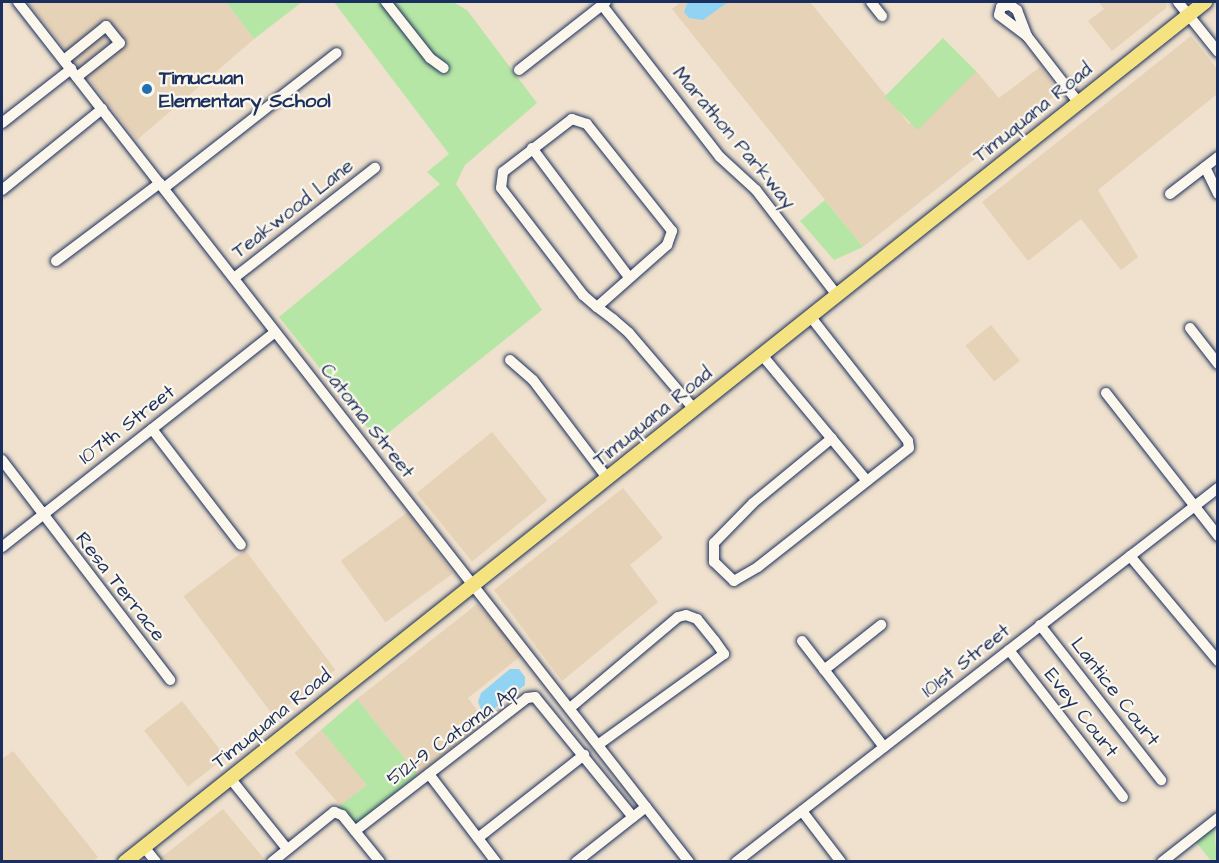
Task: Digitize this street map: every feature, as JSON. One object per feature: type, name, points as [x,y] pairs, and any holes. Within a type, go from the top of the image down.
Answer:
[{"type":"main road","name":"Timuquana Road","points":[[125,861],[1205,2]]},
{"type":"street","name":"Catoma Street","points":[[18,2],[689,861]]},
{"type":"street","points":[[387,2],[430,58],[444,68]]},
{"type":"street","points":[[871,2],[882,16]]},
{"type":"street","points":[[1178,2],[1218,52]]},
{"type":"street","points":[[519,70],[604,3]]},
{"type":"street","name":"Marathon Parkway","points":[[604,3],[720,157],[756,190],[837,295]]},
{"type":"street","points":[[1027,36],[1078,102]]},
{"type":"street","points":[[56,261],[162,186],[337,53]]},
{"type":"street","points":[[2,123],[71,69]]},
{"type":"street","points":[[2,190],[102,109]]},
{"type":"street","points":[[597,307],[667,246],[672,231],[583,121],[565,122],[503,172],[501,188],[583,295],[597,307],[629,333],[694,409]]},
{"type":"street","points":[[532,148],[629,277]]},
{"type":"street","points":[[1170,194],[1218,157]]},
{"type":"street","name":"Teakwood Lane","points":[[234,278],[375,168]]},
{"type":"street","points":[[1205,168],[1218,194]]},
{"type":"street","points":[[810,316],[909,444],[867,482],[741,580],[734,581],[714,562],[714,543],[741,514],[832,438]]},
{"type":"street","points":[[1190,328],[1218,364]]},
{"type":"street","name":"107th Street","points":[[2,547],[275,332]]},
{"type":"street","points":[[762,355],[867,482]]},
{"type":"street","points":[[510,360],[532,380],[607,478]]},
{"type":"street","points":[[1106,393],[1218,536]]},
{"type":"street","points":[[152,429],[241,544]]},
{"type":"street","name":"Resa Terrace","points":[[2,460],[170,680]]},
{"type":"street","name":"101st Street","points":[[736,861],[1218,488]]},
{"type":"street","points":[[1130,556],[1218,661]]},
{"type":"street","points":[[570,708],[678,617],[686,615],[697,619],[724,654],[598,745]]},
{"type":"street","name":"Lantice Court","points":[[1040,625],[1161,780]]},
{"type":"street","points":[[824,670],[881,626]]},
{"type":"street","points":[[802,641],[884,747]]},
{"type":"street","name":"Evey Court","points":[[1010,650],[1123,797]]},
{"type":"street","name":"5121-9 Catoma Ap","points":[[355,831],[527,698],[541,701],[633,817]]},
{"type":"street","points":[[478,838],[584,755]]},
{"type":"street","points":[[429,774],[496,861]]},
{"type":"street","points":[[230,778],[287,849]]},
{"type":"street","points":[[576,861],[646,807]]},
{"type":"street","points":[[802,811],[842,861]]},
{"type":"street","points":[[272,861],[334,812],[342,816],[380,861]]},
{"type":"street","points":[[1162,861],[1218,818]]},
{"type":"street","points":[[144,847],[156,861]]},
{"type":"shaded area","name":"Timucuan Elementary School","points":[[28,2],[226,2],[254,39],[137,140]]},
{"type":"shaded area","points":[[681,2],[810,2],[909,124],[976,71],[999,98],[1040,67],[1059,92],[863,247],[672,9]]},
{"type":"shaded area","points":[[1099,2],[1167,2],[1166,8],[1112,51],[1088,21],[1104,9]]},
{"type":"shaded area","points":[[1191,36],[1217,69],[1217,94],[1098,190],[1138,257],[1121,270],[1081,219],[1028,261],[982,202]]},
{"type":"shaded area","points":[[991,325],[1020,361],[994,382],[965,346]]},
{"type":"shaded area","points":[[492,432],[547,500],[472,561],[417,493]]},
{"type":"shaded area","points":[[623,488],[663,538],[630,565],[658,602],[562,681],[494,590]]},
{"type":"shaded area","points":[[408,512],[453,573],[386,622],[341,561]]},
{"type":"shaded area","points":[[245,550],[335,670],[274,716],[184,596]]},
{"type":"shaded area","points":[[477,604],[523,654],[468,698],[485,721],[418,775],[357,699]]},
{"type":"shaded area","points":[[182,701],[226,757],[188,787],[144,731]]},
{"type":"shaded area","points":[[321,730],[368,784],[342,807],[295,753]]},
{"type":"shaded area","points":[[13,751],[98,857],[93,861],[2,861],[2,759]]},
{"type":"shaded area","points":[[223,809],[266,861],[158,860]]},
{"type":"green space","points":[[226,2],[302,2],[254,39]]},
{"type":"green space","points":[[334,2],[453,2],[467,10],[537,103],[465,165],[456,184],[542,310],[378,441],[279,317],[440,184],[427,172],[449,154]]},
{"type":"green space","points":[[943,38],[976,71],[918,130],[884,97]]},
{"type":"green space","points":[[825,200],[863,247],[834,260],[800,221]]},
{"type":"green space","points":[[357,699],[418,775],[356,824],[338,807],[367,785],[321,730]]},
{"type":"green space","points":[[1214,826],[1217,861],[1211,861],[1195,841]]},
{"type":"water","points":[[688,2],[728,2],[703,20],[689,18],[684,12]]},
{"type":"water","points":[[510,669],[519,669],[525,677],[525,685],[494,709],[481,709],[478,702],[481,693]]},
{"type":"place","name":"Timucuan Elementary School","points":[[147,89]]}]
